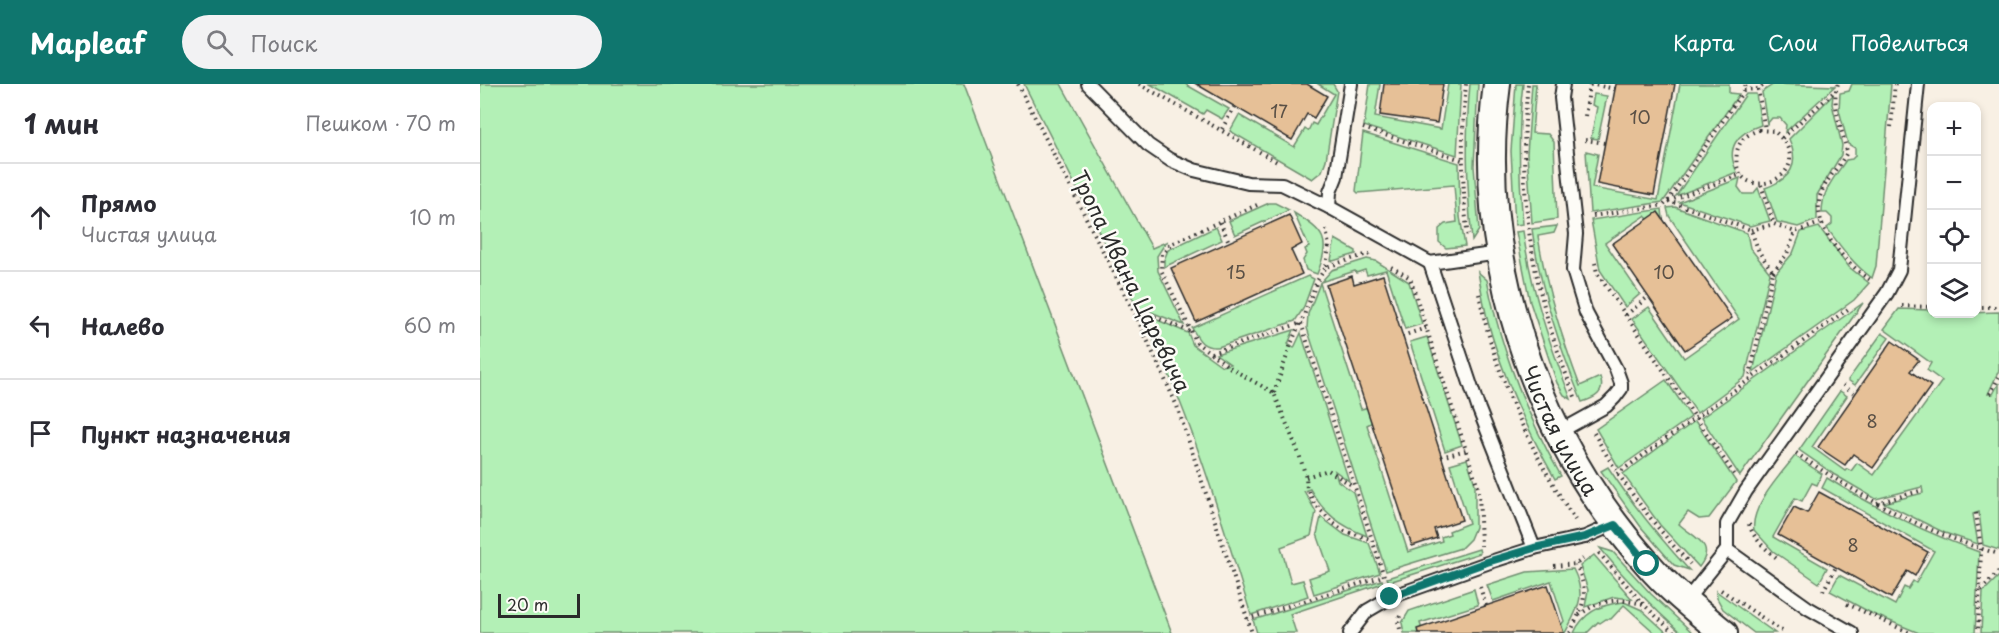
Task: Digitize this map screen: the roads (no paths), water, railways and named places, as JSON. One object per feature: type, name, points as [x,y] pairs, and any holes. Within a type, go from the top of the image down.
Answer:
[{"type":"street","name":"Чистая улица","points":[[1497,84],[1491,180],[1499,253],[1516,322],[1539,389],[1585,481],[1615,525],[1647,564],[1685,602],[1724,633]]},
{"type":"lane","points":[[1088,84],[1148,145],[1170,160],[1222,178],[1248,183],[1282,184],[1329,207],[1430,263],[1499,253]]},
{"type":"lane","points":[[1329,207],[1351,84]]},
{"type":"lane","points":[[1559,432],[1605,406],[1618,393],[1621,383],[1586,313],[1573,270],[1576,234],[1561,99],[1563,84]]},
{"type":"lane","points":[[1685,602],[1727,550],[1727,524],[1746,491],[1887,293],[1899,270],[1918,84]]},
{"type":"lane","points":[[1430,263],[1478,407],[1534,548]]},
{"type":"lane","points":[[1350,633],[1368,611],[1390,597],[1487,562],[1534,548],[1585,537],[1615,525]]},
{"type":"lane","points":[[1727,550],[1808,608],[1852,633]]}]
